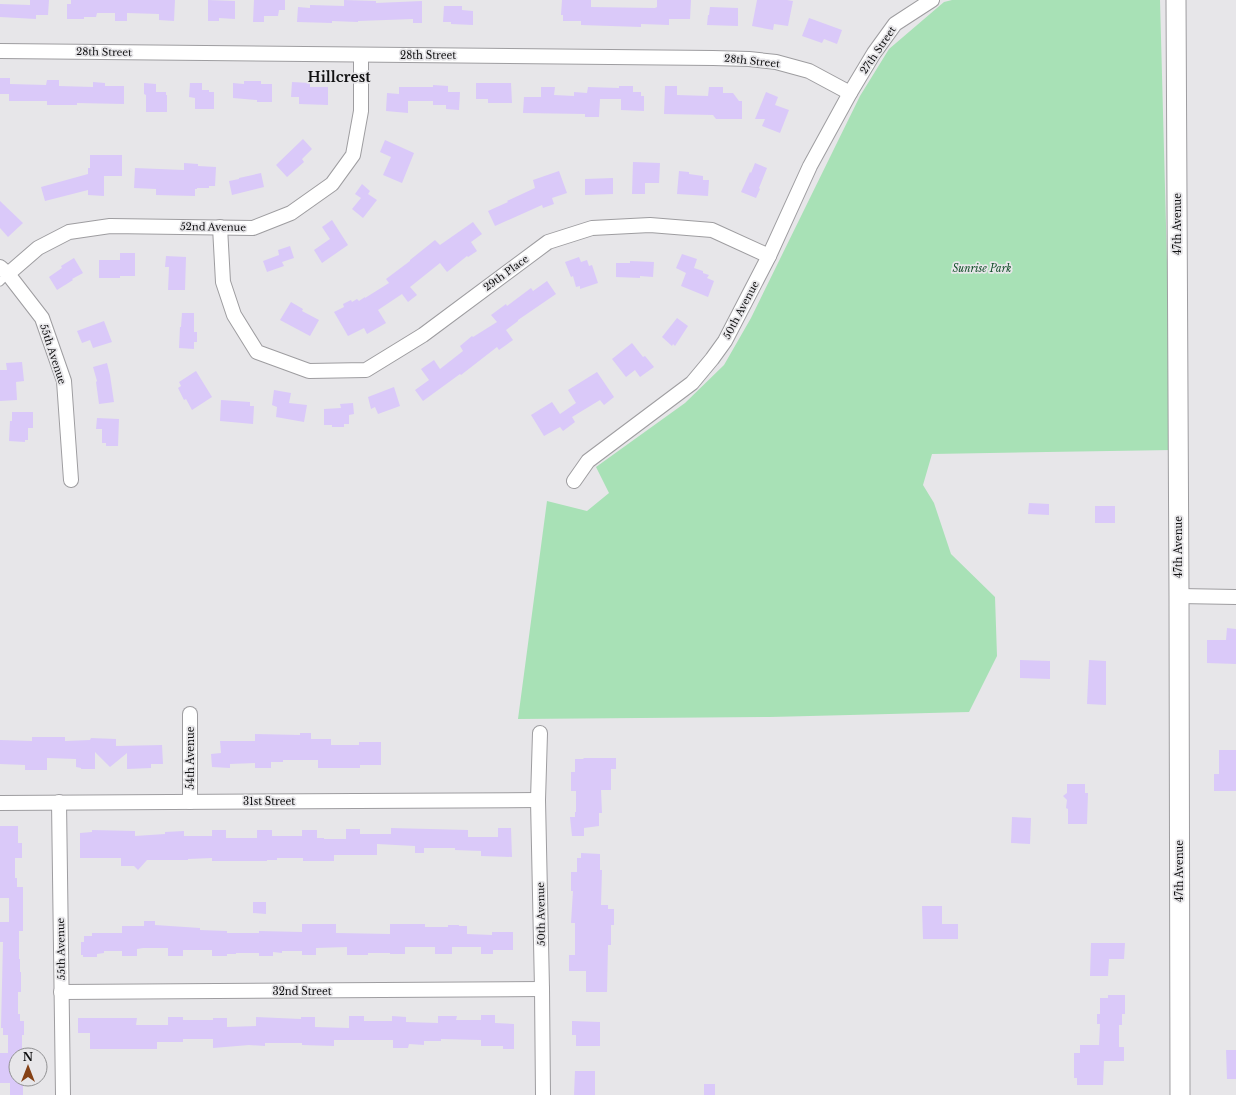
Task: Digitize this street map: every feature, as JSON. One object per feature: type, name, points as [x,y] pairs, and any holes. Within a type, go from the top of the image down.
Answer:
[{"type":"street","name":"27th Street","points":[[850,93],[874,53],[895,24],[932,0]]},
{"type":"street","name":"47th Avenue","points":[[1176,0],[1180,1095]]},
{"type":"street","name":"28th Street","points":[[0,51],[749,59],[776,62],[809,71],[850,93]]},
{"type":"street","name":"52nd Avenue","points":[[3,274],[38,248],[69,232],[110,226],[253,228],[291,213],[332,184],[353,155],[361,111],[361,55]]},
{"type":"street","name":"50th Avenue","points":[[574,481],[588,461],[692,382],[712,359],[725,340],[769,256],[810,166],[850,93]]},
{"type":"street","name":"29th Place","points":[[220,227],[223,282],[234,314],[257,352],[309,371],[366,370],[423,335],[548,242],[592,228],[650,225],[712,230],[769,256]]},
{"type":"street","name":"55th Avenue","points":[[3,274],[42,318],[64,381],[71,480]]},
{"type":"street","points":[[1179,596],[1236,597]]},
{"type":"street","name":"54th Avenue","points":[[190,714],[190,802]]},
{"type":"street","name":"50th Avenue","points":[[540,733],[538,800],[543,1095]]},
{"type":"street","name":"31st Street","points":[[0,803],[538,800]]},
{"type":"street","name":"55th Avenue","points":[[59,802],[63,1095]]},
{"type":"street","name":"32nd Street","points":[[61,992],[542,989]]},
{"type":"green space","name":"Sunrise Park","points":[[952,0],[1160,0],[1172,450],[932,454],[923,485],[934,503],[951,554],[995,597],[997,656],[969,712],[770,717],[518,719],[547,501],[587,511],[609,493],[596,467],[685,403],[724,365],[751,318],[860,96],[889,49],[944,2]]},
{"type":"building","points":[[30,0],[49,0],[48,15],[36,15],[36,19],[0,17],[0,4],[30,5]]},
{"type":"building","points":[[71,0],[175,0],[174,21],[159,20],[159,14],[127,13],[127,21],[115,21],[115,13],[97,13],[96,17],[67,19],[67,4],[71,4]]},
{"type":"building","points":[[208,0],[235,1],[235,19],[219,18],[219,21],[208,21]]},
{"type":"building","points":[[254,0],[285,0],[285,10],[279,10],[278,16],[264,16],[264,22],[253,22]]},
{"type":"building","points":[[344,0],[376,1],[376,3],[422,1],[422,23],[413,23],[413,19],[358,22],[332,21],[332,23],[297,22],[298,7],[310,8],[310,5],[344,6]]},
{"type":"building","points":[[562,0],[591,0],[591,7],[655,8],[657,7],[657,0],[691,0],[690,19],[669,19],[669,25],[641,24],[641,27],[581,25],[581,21],[563,21],[563,15],[561,15]]},
{"type":"building","points":[[757,0],[793,1],[788,26],[774,24],[773,30],[752,26]]},
{"type":"building","points":[[444,6],[462,6],[462,10],[473,11],[473,25],[443,22]]},
{"type":"building","points":[[710,7],[738,8],[738,26],[707,25]]},
{"type":"building","points":[[809,18],[842,30],[837,44],[824,39],[822,43],[802,36]]},
{"type":"building","points":[[0,78],[10,78],[10,84],[46,85],[47,80],[59,80],[59,86],[93,87],[93,82],[105,83],[105,86],[124,86],[124,104],[77,103],[77,105],[47,105],[47,101],[9,101],[9,94],[0,94]]},
{"type":"building","points":[[244,81],[261,81],[261,84],[272,84],[272,102],[257,102],[257,100],[233,98],[233,83],[244,84]]},
{"type":"building","points":[[292,82],[310,83],[310,87],[328,87],[328,105],[299,104],[299,97],[291,97]]},
{"type":"building","points":[[144,83],[156,84],[156,92],[166,92],[167,112],[146,112]]},
{"type":"building","points":[[190,83],[202,83],[202,90],[214,92],[214,109],[195,109],[195,98],[189,97]]},
{"type":"building","points":[[476,83],[511,83],[512,103],[488,103],[488,99],[476,99]]},
{"type":"building","points":[[433,85],[448,86],[448,92],[460,92],[459,110],[446,109],[446,105],[433,105],[433,101],[408,101],[408,113],[386,111],[387,93],[399,94],[399,87],[433,87]]},
{"type":"building","points":[[619,86],[633,86],[633,92],[641,92],[641,96],[644,96],[644,111],[621,110],[621,99],[600,99],[599,117],[585,117],[585,114],[523,113],[524,97],[541,97],[541,87],[555,87],[554,95],[574,96],[574,92],[587,93],[588,87],[619,88]]},
{"type":"building","points":[[665,86],[677,86],[677,95],[708,96],[709,87],[723,87],[723,93],[733,93],[739,101],[742,101],[742,119],[716,119],[713,115],[664,114]]},
{"type":"building","points":[[766,92],[778,97],[775,105],[789,110],[780,133],[762,126],[765,119],[755,119]]},
{"type":"building","points":[[303,139],[312,149],[302,159],[304,162],[287,177],[276,165]]},
{"type":"building","points":[[385,140],[414,153],[402,183],[383,175],[391,157],[380,152]]},
{"type":"building","points":[[90,155],[122,155],[122,176],[104,176],[104,196],[88,195],[88,190],[45,201],[41,187],[88,174],[88,168],[90,168]]},
{"type":"building","points":[[633,162],[660,163],[659,183],[645,183],[645,194],[632,194]]},
{"type":"building","points":[[184,163],[198,164],[198,166],[216,167],[215,186],[195,189],[195,196],[156,195],[156,189],[134,188],[135,168],[184,170]]},
{"type":"building","points":[[755,163],[767,168],[756,198],[741,192]]},
{"type":"building","points":[[559,171],[567,193],[552,198],[554,204],[543,208],[542,205],[495,226],[488,211],[535,188],[533,180]]},
{"type":"building","points":[[679,171],[703,176],[703,180],[709,180],[708,196],[677,194]]},
{"type":"building","points":[[261,173],[264,187],[232,195],[229,181]]},
{"type":"building","points":[[613,178],[613,194],[585,195],[585,179]]},
{"type":"building","points":[[362,184],[370,191],[368,194],[377,200],[363,218],[352,209],[361,198],[355,194]]},
{"type":"building","points":[[0,201],[23,223],[8,237],[0,228]]},
{"type":"building","points":[[332,220],[348,245],[322,263],[314,250],[330,239],[322,227]]},
{"type":"building","points":[[473,222],[482,234],[471,242],[477,251],[468,257],[467,256],[447,272],[440,263],[410,287],[417,295],[408,302],[402,294],[378,310],[386,323],[367,334],[364,328],[348,336],[334,312],[344,307],[343,304],[351,300],[352,302],[357,299],[359,301],[389,283],[386,279],[435,240],[440,245]]},
{"type":"building","points":[[290,246],[294,258],[282,262],[284,266],[267,272],[263,261],[279,255],[278,250]]},
{"type":"building","points":[[120,253],[135,253],[135,276],[99,278],[99,260],[120,260]]},
{"type":"building","points":[[682,254],[697,259],[694,268],[703,271],[703,273],[709,275],[707,278],[714,281],[708,297],[681,286],[686,273],[676,268]]},
{"type":"building","points":[[166,256],[186,257],[185,290],[168,290],[169,267],[165,267]]},
{"type":"building","points":[[579,257],[581,262],[587,260],[589,266],[592,265],[598,283],[580,289],[580,286],[576,287],[573,276],[571,277],[565,262]]},
{"type":"building","points":[[74,258],[83,273],[57,290],[49,277],[62,268],[61,266]]},
{"type":"building","points":[[630,261],[654,262],[653,277],[616,277],[616,263],[630,263]]},
{"type":"building","points":[[547,281],[556,294],[506,330],[513,340],[499,350],[497,347],[461,375],[460,374],[423,401],[415,390],[429,380],[421,369],[434,360],[440,369],[463,351],[460,346],[472,336],[473,337],[497,322],[491,315],[506,304],[507,306],[531,288],[533,291]]},
{"type":"building","points":[[291,302],[303,309],[302,311],[319,320],[310,336],[280,320]]},
{"type":"building","points":[[182,313],[194,313],[194,332],[197,332],[197,342],[194,342],[194,349],[179,348]]},
{"type":"building","points":[[677,318],[688,326],[675,346],[673,344],[672,346],[662,337]]},
{"type":"building","points":[[104,321],[112,342],[93,348],[90,340],[82,343],[77,331]]},
{"type":"building","points":[[632,343],[643,357],[645,356],[654,367],[640,377],[635,370],[626,377],[612,359]]},
{"type":"building","points":[[22,362],[24,381],[16,382],[17,400],[0,401],[0,370],[7,370],[6,363]]},
{"type":"building","points":[[107,363],[114,402],[99,404],[97,381],[93,367]]},
{"type":"building","points":[[196,371],[212,397],[192,410],[186,399],[184,400],[178,388],[181,386],[179,382]]},
{"type":"building","points":[[597,372],[614,397],[604,405],[600,400],[572,417],[575,422],[563,431],[560,427],[544,436],[531,415],[552,402],[560,414],[576,403],[568,390]]},
{"type":"building","points":[[394,387],[400,406],[378,414],[375,407],[371,409],[368,397]]},
{"type":"building","points":[[274,390],[291,393],[289,403],[307,405],[304,422],[276,417],[277,407],[272,405]]},
{"type":"building","points":[[221,400],[250,402],[250,406],[254,406],[253,424],[220,421]]},
{"type":"building","points":[[353,403],[354,414],[349,415],[349,424],[344,424],[344,427],[324,425],[324,409],[341,408],[340,404]]},
{"type":"building","points":[[12,412],[33,412],[33,428],[28,428],[28,440],[25,440],[25,442],[9,441]]},
{"type":"building","points":[[97,418],[119,419],[118,446],[106,446],[106,443],[102,443],[102,429],[96,429]]},
{"type":"building","points":[[1029,503],[1049,504],[1049,515],[1028,514]]},
{"type":"building","points":[[1095,506],[1115,506],[1115,523],[1095,523]]},
{"type":"building","points":[[1227,628],[1236,629],[1236,664],[1207,663],[1207,640],[1226,640]]},
{"type":"building","points":[[1020,660],[1050,661],[1050,679],[1020,678]]},
{"type":"building","points":[[1089,660],[1106,661],[1106,705],[1087,704]]},
{"type":"building","points":[[300,733],[311,733],[311,739],[331,739],[331,745],[359,745],[359,742],[381,742],[381,765],[360,765],[360,768],[318,768],[318,760],[283,760],[283,762],[271,762],[271,768],[255,768],[255,763],[230,764],[230,768],[212,767],[211,754],[221,753],[220,741],[255,741],[255,734],[300,735]]},
{"type":"building","points":[[32,737],[65,737],[65,741],[90,740],[91,738],[116,739],[116,746],[162,745],[163,764],[151,764],[151,768],[127,769],[127,753],[110,767],[95,752],[95,769],[81,769],[76,767],[76,759],[47,758],[47,770],[25,770],[25,765],[0,764],[0,740],[32,741]]},
{"type":"building","points":[[1219,750],[1236,750],[1236,791],[1214,791],[1214,774],[1219,774]]},
{"type":"building","points":[[616,758],[616,769],[611,769],[611,790],[601,790],[602,813],[599,813],[599,826],[584,828],[584,836],[572,836],[570,817],[575,817],[576,791],[571,791],[571,772],[575,772],[575,759]]},
{"type":"building","points":[[1067,784],[1085,784],[1085,793],[1088,793],[1087,824],[1068,824],[1068,809],[1066,808],[1067,800],[1063,796],[1067,793]]},
{"type":"building","points":[[1012,817],[1031,818],[1030,844],[1011,843]]},
{"type":"building","points":[[0,826],[18,826],[18,843],[22,843],[22,858],[15,858],[15,878],[17,878],[17,887],[23,887],[23,931],[19,931],[21,992],[18,992],[18,1014],[20,1014],[20,1021],[24,1021],[22,1047],[8,1047],[8,1035],[3,1035],[3,1028],[1,1028],[3,942],[0,942],[0,922],[9,922],[9,898],[0,898]]},
{"type":"building","points":[[391,828],[468,830],[468,837],[498,837],[498,828],[511,828],[512,857],[481,856],[481,851],[455,850],[455,848],[424,848],[424,853],[415,853],[415,846],[377,844],[377,855],[334,855],[334,861],[303,861],[303,858],[277,858],[277,860],[267,861],[212,861],[212,858],[188,860],[147,860],[138,870],[134,866],[121,866],[121,858],[80,858],[80,833],[92,832],[92,830],[135,831],[135,836],[184,831],[184,836],[212,836],[212,830],[226,830],[226,838],[257,838],[257,830],[272,830],[272,836],[302,836],[302,830],[317,830],[317,838],[346,839],[346,829],[360,829],[360,834],[391,834]]},
{"type":"building","points":[[581,853],[600,854],[600,870],[602,870],[601,905],[608,905],[608,909],[614,909],[614,925],[611,925],[611,945],[608,945],[607,992],[586,992],[586,971],[569,971],[569,955],[575,955],[575,923],[571,923],[573,891],[571,891],[571,872],[577,872],[577,858],[581,858]]},
{"type":"building","points":[[253,902],[266,902],[266,914],[253,913]]},
{"type":"building","points":[[922,906],[942,906],[942,924],[958,924],[958,939],[923,939]]},
{"type":"building","points":[[144,921],[155,921],[155,925],[200,928],[200,930],[227,931],[227,933],[259,933],[259,931],[302,932],[302,924],[336,924],[336,933],[390,934],[390,924],[425,924],[425,927],[448,927],[448,925],[459,925],[467,926],[467,934],[492,935],[492,932],[513,932],[513,950],[493,950],[493,954],[481,954],[481,947],[452,947],[452,954],[435,954],[435,947],[405,947],[405,954],[368,953],[368,955],[347,955],[347,947],[316,948],[316,955],[302,955],[302,951],[282,951],[282,953],[273,952],[273,956],[259,956],[259,953],[236,953],[227,954],[227,956],[212,956],[212,950],[183,950],[183,956],[168,956],[168,948],[143,948],[137,949],[137,956],[122,956],[122,951],[104,951],[104,953],[97,954],[97,957],[83,957],[83,955],[81,955],[81,942],[84,942],[84,936],[92,936],[92,933],[122,933],[122,926],[144,926]]},
{"type":"building","points":[[1091,943],[1125,943],[1124,959],[1109,959],[1108,976],[1090,976]]},
{"type":"building","points":[[1108,995],[1125,995],[1125,1014],[1122,1014],[1122,1025],[1119,1025],[1119,1047],[1124,1047],[1124,1061],[1104,1061],[1103,1085],[1077,1085],[1077,1078],[1074,1078],[1074,1053],[1080,1053],[1080,1045],[1099,1045],[1100,1024],[1097,1024],[1097,1014],[1100,1014],[1100,998],[1108,998]]},
{"type":"building","points":[[481,1015],[495,1015],[495,1023],[514,1024],[514,1049],[503,1049],[503,1046],[481,1046],[481,1040],[441,1039],[441,1041],[424,1041],[424,1045],[409,1044],[408,1048],[393,1048],[393,1040],[334,1040],[334,1046],[302,1045],[302,1043],[265,1043],[265,1046],[249,1045],[213,1048],[213,1039],[183,1039],[183,1042],[157,1042],[157,1049],[90,1049],[90,1033],[78,1033],[78,1018],[137,1018],[136,1025],[168,1025],[168,1017],[183,1017],[183,1020],[213,1020],[213,1018],[227,1018],[227,1027],[256,1026],[256,1017],[301,1019],[301,1017],[315,1017],[315,1027],[349,1028],[349,1016],[364,1016],[364,1021],[392,1021],[392,1016],[406,1017],[406,1022],[438,1023],[438,1016],[457,1016],[456,1020],[481,1020]]},
{"type":"building","points":[[572,1021],[600,1022],[600,1046],[576,1046],[576,1035],[572,1035]]},
{"type":"building","points":[[1226,1050],[1236,1050],[1236,1079],[1227,1079]]},
{"type":"building","points":[[0,1053],[8,1053],[8,1083],[0,1083]]},
{"type":"building","points":[[575,1071],[595,1071],[595,1095],[574,1095]]},
{"type":"building","points":[[704,1084],[715,1084],[715,1095],[704,1095]]},
{"type":"building","points":[[10,1087],[23,1087],[23,1095],[10,1095]]},
{"type":"district","name":"Hillcrest","points":[[339,77]]}]
